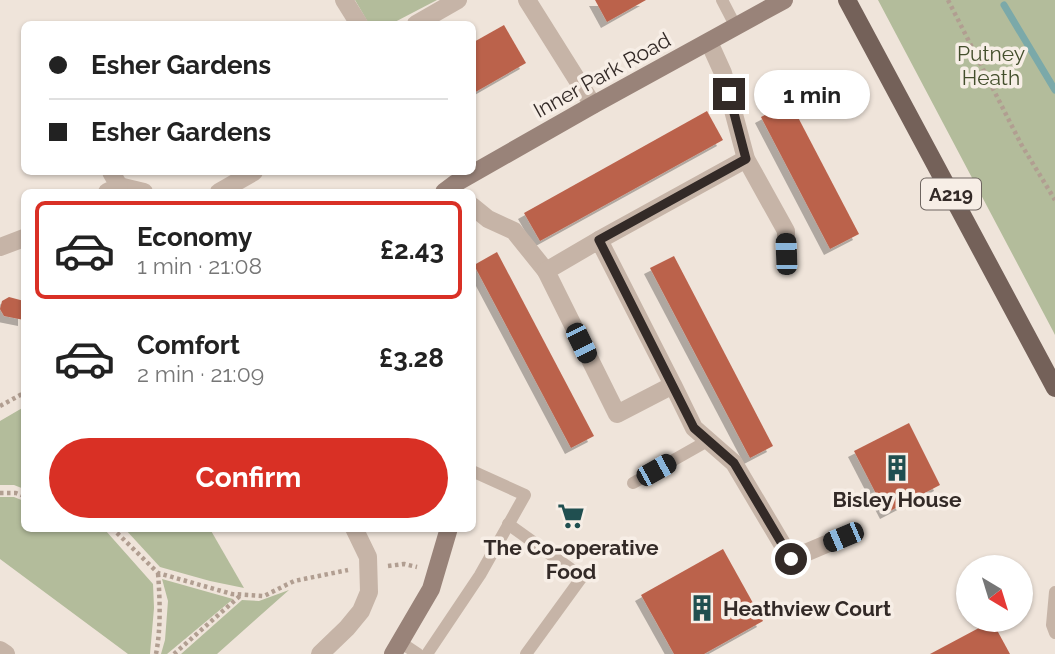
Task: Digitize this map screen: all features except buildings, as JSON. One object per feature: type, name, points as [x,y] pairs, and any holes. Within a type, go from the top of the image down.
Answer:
[{"type":"main road","name":"A219","points":[[848,0],[1055,388]]},
{"type":"street","points":[[344,0],[357,21]]},
{"type":"street","points":[[421,21],[458,0]]},
{"type":"street","points":[[527,0],[593,105]]},
{"type":"street","name":"Inner Park Road","points":[[454,189],[593,105],[784,0]]},
{"type":"street","points":[[709,42],[723,73],[746,159],[786,231],[786,254]]},
{"type":"street","points":[[546,271],[746,159]]},
{"type":"street","points":[[224,189],[249,175]]},
{"type":"street","points":[[112,183],[133,189]]},
{"type":"street","points":[[476,209],[488,219],[514,232],[546,271],[617,414],[673,385]]},
{"type":"street","points":[[0,247],[21,239]]},
{"type":"street","points":[[599,240],[694,428],[734,463],[791,559],[843,537]]},
{"type":"street","points":[[320,654],[361,611],[369,592],[368,556],[356,532]]},
{"type":"street","points":[[396,648],[430,589],[448,532]]},
{"type":"street","points":[[0,650],[6,654]]},
{"type":"lane","points":[[722,0],[736,27]]},
{"type":"lane","points":[[632,483],[702,444],[705,438]]},
{"type":"lane","points":[[427,654],[480,575],[525,495],[476,473]]},
{"type":"lane","points":[[508,524],[582,577],[526,654]]},
{"type":"lane","points":[[1055,592],[1052,625],[1055,633]]},
{"type":"lane","points":[[396,648],[418,654]]},
{"type":"path","points":[[948,0],[1021,144],[1055,200]]},
{"type":"path","points":[[0,406],[21,395]]},
{"type":"path","points":[[0,493],[21,495]]},
{"type":"path","points":[[117,532],[158,573],[232,594],[264,596],[294,581],[368,567],[404,564],[436,570]]},
{"type":"path","points":[[156,654],[160,597],[158,573]]},
{"type":"path","points":[[174,654],[242,594]]},
{"type":"green space","points":[[355,0],[437,0],[397,21],[367,21]]},
{"type":"green space","name":"Putney Heath","points":[[878,0],[1055,0],[1055,335],[1053,331]]},
{"type":"green space","points":[[21,409],[21,488],[0,485],[0,421]]},
{"type":"green space","points":[[0,497],[21,500],[21,532],[107,532],[153,584],[150,654],[128,654],[0,559]]},
{"type":"green space","points":[[128,532],[212,532],[244,588],[210,581],[160,567]]},
{"type":"green space","points":[[162,579],[233,599],[167,654],[161,654],[165,640],[168,601]]},
{"type":"green space","points":[[289,590],[217,654],[181,654],[242,600],[259,601]]},
{"type":"waterway","points":[[1004,5],[1055,90]]},
{"type":"place","name":"Bisley House","points":[[897,468]]},
{"type":"place","name":"The Co-operative Food","points":[[571,516]]},
{"type":"place","name":"Heathview Court","points":[[702,608]]},
{"type":"route","points":[[729,94],[746,159],[599,240],[694,428],[734,463],[791,559]]}]
